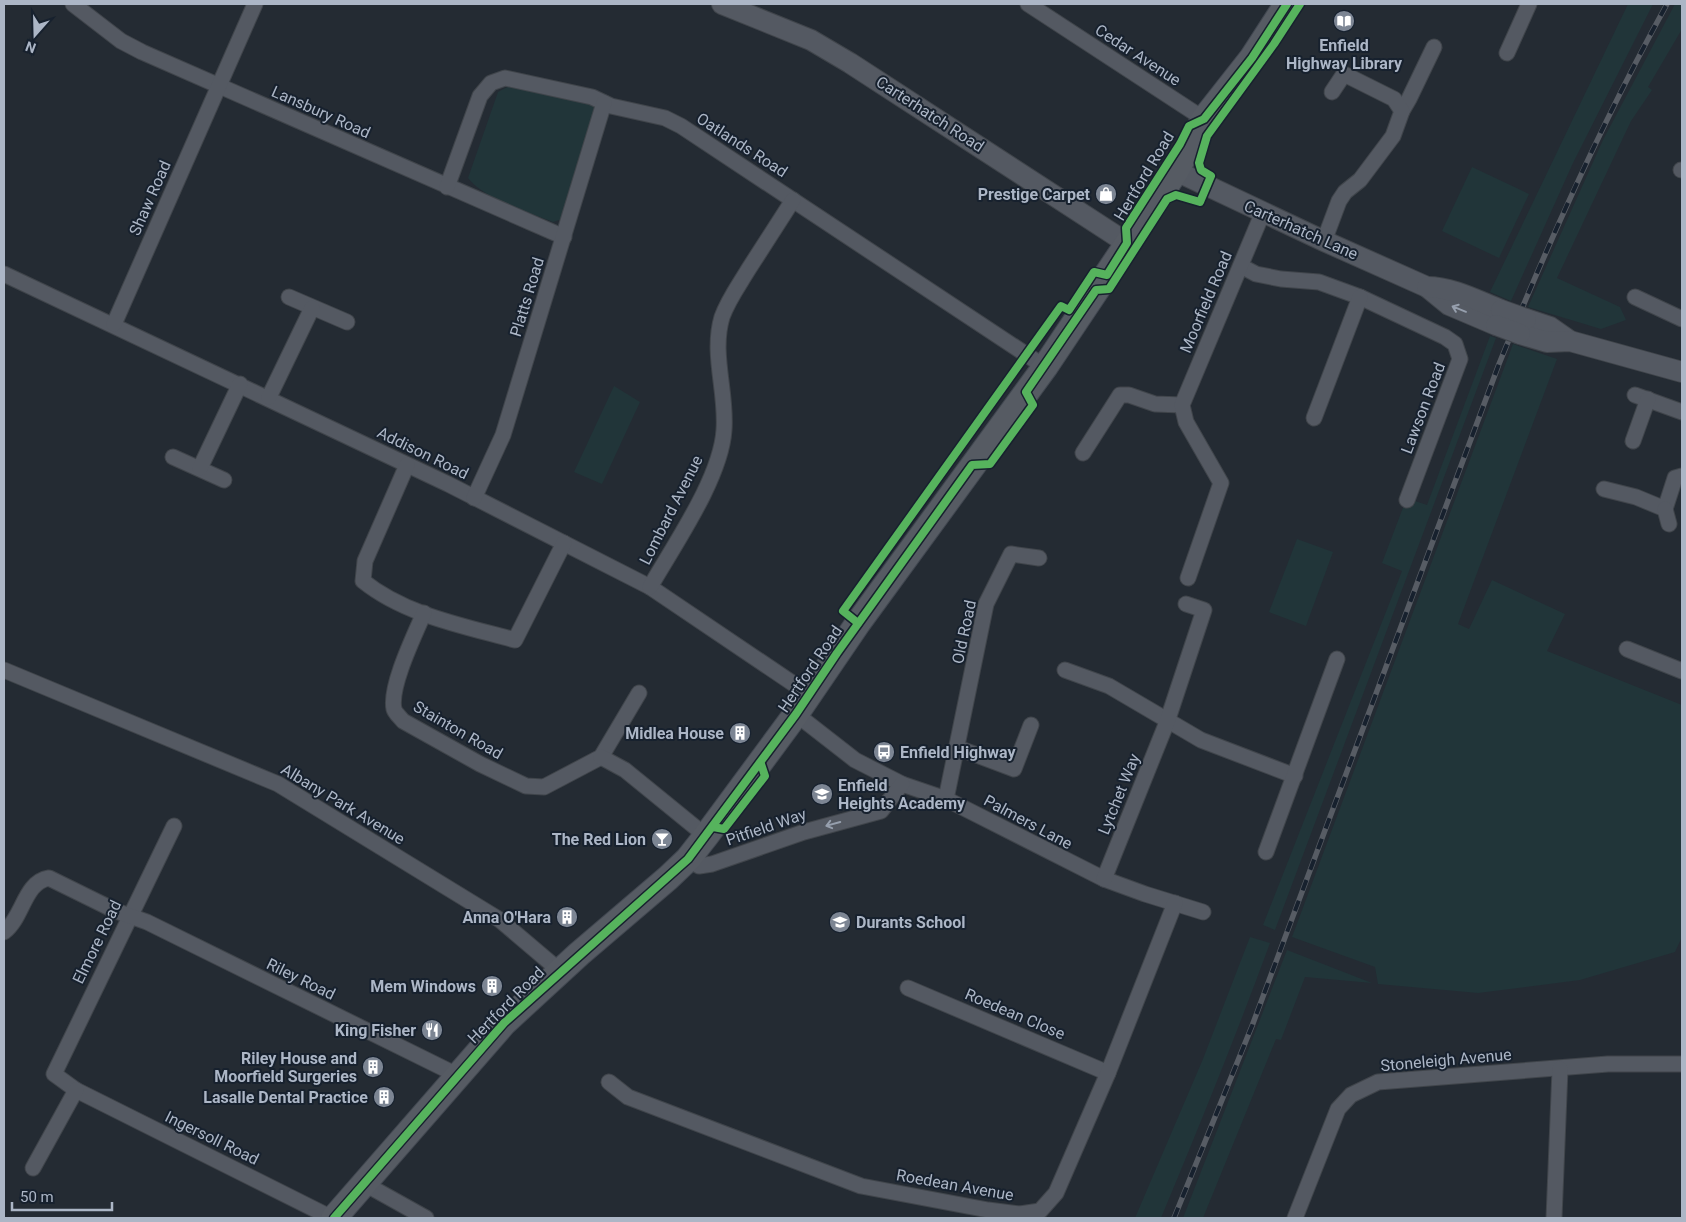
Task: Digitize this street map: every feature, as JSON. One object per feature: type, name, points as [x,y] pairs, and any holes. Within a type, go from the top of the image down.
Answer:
[{"type":"main road","name":"Hertford Road","points":[[333,1218],[365,1184],[457,1075],[504,1023],[560,971],[688,859],[803,704],[858,623],[1045,367],[1176,171],[1204,118],[1252,58],[1287,4]]},
{"type":"street","name":"Lansbury Road","points":[[73,4],[121,41],[447,188],[564,237]]},
{"type":"street","name":"Shaw Road","points":[[114,324],[255,4]]},
{"type":"street","name":"Carterhatch Road","points":[[722,4],[811,40],[850,62],[1127,243]]},
{"type":"street","name":"Cedar Avenue","points":[[1028,4],[1204,118]]},
{"type":"street","points":[[1507,53],[1529,4]]},
{"type":"street","points":[[1324,241],[1339,201],[1345,192],[1360,180],[1393,136],[1399,124],[1402,110],[1410,99],[1434,48]]},
{"type":"street","points":[[1332,92],[1344,74],[1394,99],[1402,110]]},
{"type":"street","name":"Oatlands Road","points":[[447,188],[480,96],[491,83],[505,78],[592,97],[604,103],[673,122],[1045,367]]},
{"type":"street","name":"Platts Road","points":[[474,498],[503,435],[604,103]]},
{"type":"street","name":"Carterhatch Lane","points":[[1176,171],[1212,190],[1427,287],[1449,305],[1523,326],[1547,342],[1570,341],[1682,372]]},
{"type":"street","name":"Lombard Avenue","points":[[650,587],[703,492],[716,463],[724,433],[725,420],[718,358],[722,318],[732,296],[793,200]]},
{"type":"street","name":"Moorfield Road","points":[[1182,405],[1263,212]]},
{"type":"street","name":"Lawson Road","points":[[1241,266],[1256,274],[1280,279],[1319,282],[1360,297],[1445,337],[1455,344],[1460,359],[1407,500]]},
{"type":"street","name":"Addison Road","points":[[4,274],[269,397],[650,587],[803,704]]},
{"type":"street","points":[[289,297],[347,322]]},
{"type":"street","points":[[1314,418],[1360,297]]},
{"type":"street","points":[[1635,297],[1682,319]]},
{"type":"street","points":[[269,397],[312,308]]},
{"type":"street","points":[[200,468],[240,384]]},
{"type":"street","points":[[1083,453],[1120,395],[1128,394],[1155,404],[1182,405],[1186,422],[1227,482],[1188,578]]},
{"type":"street","points":[[1633,441],[1641,397],[1682,412]]},
{"type":"street","points":[[173,457],[224,480]]},
{"type":"street","points":[[407,465],[365,561],[363,581],[382,596],[456,624],[515,640],[564,543]]},
{"type":"street","points":[[1669,524],[1666,509],[1675,478],[1682,476]]},
{"type":"street","points":[[1604,489],[1636,497],[1666,509]]},
{"type":"street","name":"Old Road","points":[[946,799],[958,748],[986,604],[1011,554],[1039,558]]},
{"type":"street","name":"Lytchet Way","points":[[1104,879],[1167,722],[1204,610],[1186,604]]},
{"type":"street","name":"Stainton Road","points":[[424,613],[404,661],[393,696],[394,710],[403,721],[480,764],[526,786],[544,787],[601,757]]},
{"type":"street","points":[[1627,649],[1682,671]]},
{"type":"street","points":[[1266,852],[1337,659]]},
{"type":"street","name":"Albany Park Avenue","points":[[4,670],[278,784],[500,920],[560,971]]},
{"type":"street","points":[[1065,670],[1109,686],[1167,722],[1201,740],[1295,776]]},
{"type":"street","points":[[639,693],[601,757],[625,770],[706,836]]},
{"type":"street","name":"Palmers Lane","points":[[803,704],[855,760],[902,784],[946,799],[1104,879],[1202,912]]},
{"type":"street","points":[[958,748],[1014,769],[1031,725]]},
{"type":"street","name":"Pitfield Way","points":[[688,859],[700,866],[712,864],[804,832],[881,811],[902,784]]},
{"type":"street","name":"Elmore Road","points":[[54,1074],[174,826]]},
{"type":"street","name":"Riley Road","points":[[4,932],[12,926],[33,886],[41,879],[49,878],[130,915],[457,1075]]},
{"type":"street","name":"Roedean Avenue","points":[[609,1082],[628,1097],[861,1186],[1020,1214],[1040,1211],[1056,1193],[1108,1073],[1175,904]]},
{"type":"street","name":"Roedean Close","points":[[908,988],[1108,1073]]},
{"type":"street","name":"Stoneleigh Avenue","points":[[1295,1218],[1333,1119],[1350,1095],[1378,1082],[1608,1064],[1682,1064]]},
{"type":"street","points":[[1554,1218],[1560,1069]]},
{"type":"street","name":"Ingersoll Road","points":[[54,1074],[76,1090],[333,1218]]},
{"type":"street","points":[[33,1168],[76,1090]]},
{"type":"street","points":[[365,1184],[426,1218]]},
{"type":"green space","points":[[1628,4],[1653,4],[1573,163],[1511,301],[1490,292]]},
{"type":"green space","points":[[1675,4],[1682,4],[1682,29],[1648,87],[1652,90],[1631,121],[1557,278],[1620,307],[1626,320],[1601,329],[1528,307],[1603,140]]},
{"type":"green space","points":[[509,86],[593,104],[598,110],[565,218],[553,222],[519,209],[495,199],[475,186],[468,178],[498,92]]},
{"type":"green space","points":[[1472,167],[1529,194],[1499,258],[1442,231]]},
{"type":"green space","points":[[1490,336],[1496,338],[1275,930],[1263,925],[1402,571],[1382,563],[1404,505],[1412,500],[1427,505]]},
{"type":"green space","points":[[1513,344],[1557,359],[1458,624],[1469,629],[1492,580],[1565,614],[1547,651],[1682,705],[1682,937],[1675,952],[1580,980],[1478,993],[1378,984],[1375,967],[1292,937]]},
{"type":"green space","points":[[614,386],[640,402],[602,484],[574,472]]},
{"type":"green space","points":[[1297,539],[1333,552],[1306,626],[1269,612]]},
{"type":"green space","points":[[1250,937],[1270,943],[1231,1047],[1189,1150],[1161,1218],[1135,1218],[1203,1059]]},
{"type":"green space","points":[[1287,950],[1372,983],[1305,977],[1281,1040],[1276,1039],[1203,1218],[1183,1218]]},
{"type":"railway","points":[[1174,1218],[1252,1026],[1499,364],[1537,272],[1578,181],[1643,48],[1667,4]]},
{"type":"cycle path","points":[[858,623],[843,611],[1061,306],[1069,310],[1094,272],[1107,275],[1127,243],[1126,228],[1180,144],[1189,126],[1204,119],[1252,58],[1287,4]]},
{"type":"cycle path","points":[[334,1218],[504,1023],[688,859],[796,714],[837,653],[972,465],[990,464],[1033,405],[1026,392],[1096,290],[1109,289],[1167,199],[1176,195],[1200,202],[1211,176],[1201,170],[1199,163],[1207,136],[1274,44],[1300,4]]},
{"type":"cycle path","points":[[713,827],[724,829],[765,776],[761,764]]},
{"type":"place","name":"Enfield Highway Library","points":[[1344,21]]},
{"type":"place","name":"Prestige Carpet","points":[[1106,194]]},
{"type":"place","name":"Midlea House","points":[[740,733]]},
{"type":"place","name":"Enfield Highway","points":[[884,752]]},
{"type":"place","name":"Enfield Heights Academy","points":[[822,794]]},
{"type":"place","name":"The Red Lion","points":[[662,839]]},
{"type":"place","name":"Anna O'Hara","points":[[567,917]]},
{"type":"place","name":"Durants School","points":[[840,922]]},
{"type":"place","name":"Mem Windows","points":[[492,986]]},
{"type":"place","name":"King Fisher","points":[[432,1030]]},
{"type":"place","name":"Riley House and Moorfield Surgeries","points":[[373,1067]]},
{"type":"place","name":"Lasalle Dental Practice","points":[[384,1097]]}]
